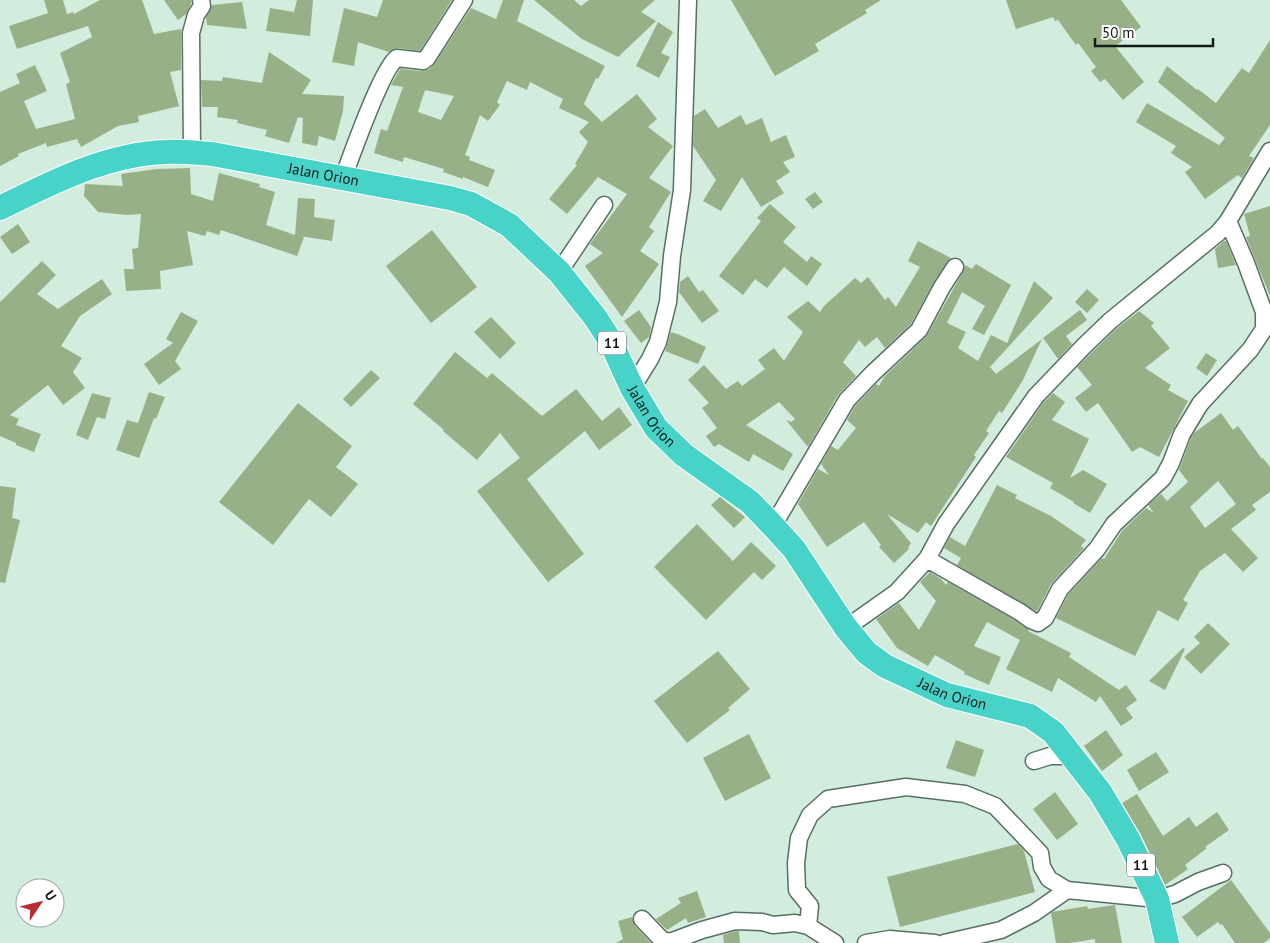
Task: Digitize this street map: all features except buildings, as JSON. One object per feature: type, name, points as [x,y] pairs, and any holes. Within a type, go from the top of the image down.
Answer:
[{"type":"highway","name":"Jalan Orion","points":[[0,208],[57,179],[100,164],[134,156],[165,152],[192,152],[212,154],[450,198],[471,204],[509,225],[559,272],[595,317],[611,342],[632,388],[656,428],[684,455],[750,502],[773,526],[794,549],[846,628],[867,653],[885,666],[947,695],[1030,716],[1053,732],[1100,792],[1128,839],[1157,899],[1168,943]]},
{"type":"street","points":[[192,152],[191,33],[196,15],[202,6],[201,0]]},
{"type":"street","points":[[343,178],[384,76],[394,60],[397,58],[423,61],[428,58],[464,0]]},
{"type":"street","points":[[632,388],[658,342],[668,302],[672,256],[682,190],[688,0]]},
{"type":"street","points":[[846,628],[897,592],[927,559],[946,524],[1036,396],[1110,321],[1223,227],[1270,151]]},
{"type":"street","points":[[559,272],[604,205]]},
{"type":"street","points":[[927,559],[1031,620],[1038,623],[1045,618],[1060,589],[1097,549],[1114,524],[1163,478],[1171,464],[1182,434],[1200,404],[1250,350],[1264,329],[1264,312],[1246,263],[1223,227]]},
{"type":"street","points":[[773,526],[847,400],[919,330],[925,322],[942,287],[955,268]]},
{"type":"street","points":[[1034,761],[1050,756],[1072,756]]},
{"type":"street","points":[[808,926],[810,906],[797,890],[796,862],[798,838],[810,815],[828,799],[906,787],[965,794],[994,806],[1040,853],[1042,867],[1049,879],[1067,890],[1157,899],[1175,894],[1198,882],[1224,873]]},
{"type":"street","points":[[944,943],[1001,930],[1034,913],[1067,890]]},
{"type":"street","points":[[642,919],[662,940],[670,942],[702,930],[735,921],[808,926],[835,943]]},
{"type":"street","points":[[866,943],[890,939],[935,943]]}]
